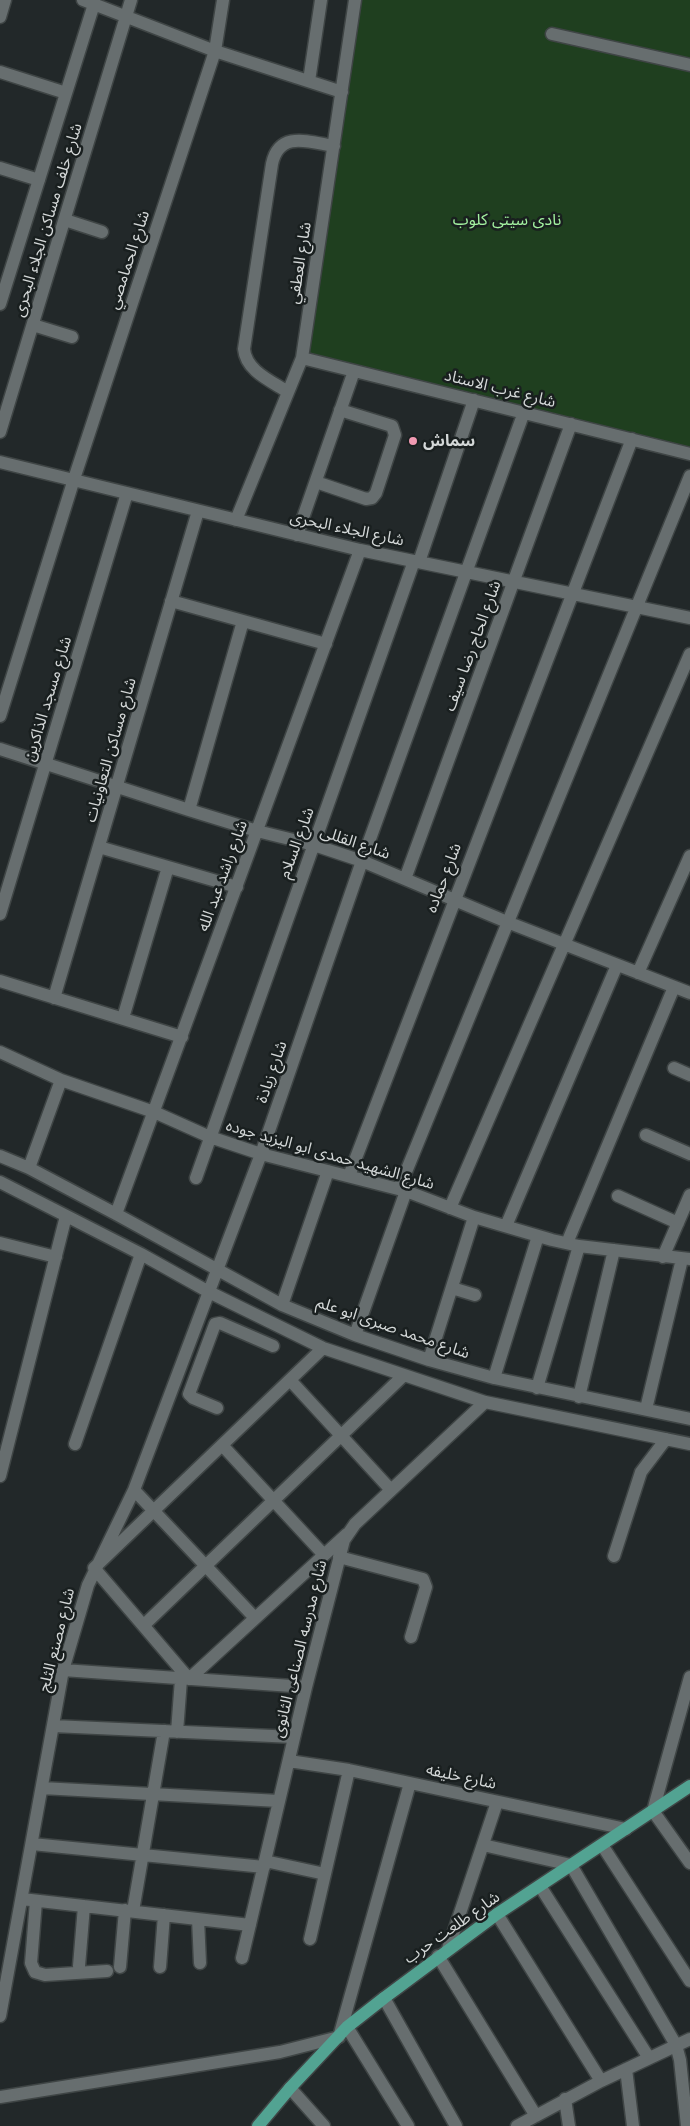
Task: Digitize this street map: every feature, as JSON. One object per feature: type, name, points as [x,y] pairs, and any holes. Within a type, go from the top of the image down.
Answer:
[{"type":"main road","name":"شارع طلعت حرب","points":[[259,2125],[290,2088],[343,2032],[384,1998],[497,1914],[690,1786]]},
{"type":"street","points":[[0,17],[5,0]]},
{"type":"street","name":"شارع خلف مساكن الجلاء البحرى","points":[[0,432],[131,0]]},
{"type":"street","name":"شارع الحمامصي","points":[[0,716],[74,479],[216,51],[223,0]]},
{"type":"street","points":[[309,81],[321,0]]},
{"type":"street","name":"شارع العطفي","points":[[236,520],[302,358],[355,0]]},
{"type":"street","points":[[0,304],[6,264],[39,180],[66,93],[88,2],[216,51],[342,92]]},
{"type":"street","points":[[552,34],[690,66]]},
{"type":"street","points":[[0,72],[66,93]]},
{"type":"street","points":[[288,392],[253,369],[246,360],[244,349],[273,156],[290,141],[298,140],[334,146]]},
{"type":"street","points":[[0,168],[39,180]]},
{"type":"street","points":[[65,220],[102,232]]},
{"type":"street","points":[[33,325],[72,337]]},
{"type":"street","name":"شارع غرب الاستاد","points":[[302,358],[690,454]]},
{"type":"street","points":[[297,535],[354,370]]},
{"type":"street","name":"شارع السلام","points":[[196,1178],[474,400]]},
{"type":"street","points":[[316,482],[366,499],[372,498],[376,493],[395,430],[392,426],[340,410]]},
{"type":"street","name":"شارع زيادة","points":[[210,1292],[261,1154],[362,861],[524,412]]},
{"type":"street","name":"شارع الحاج رضا سيف","points":[[405,879],[571,424]]},
{"type":"street","name":"شارع حماده","points":[[349,1176],[632,439]]},
{"type":"street","name":"شارع الجلاء البحرى","points":[[0,462],[360,550],[690,618]]},
{"type":"street","points":[[355,1335],[403,1190],[507,922],[690,476]]},
{"type":"street","name":"شارع مسجد الذاكرين","points":[[0,914],[127,493]]},
{"type":"street","name":"شارع مساكن التعاونيات","points":[[54,998],[198,511]]},
{"type":"street","name":"شارع راشد عبد الله","points":[[116,1214],[360,550]]},
{"type":"street","points":[[171,601],[326,644]]},
{"type":"street","points":[[190,810],[243,621]]},
{"type":"street","points":[[450,1208],[690,654]]},
{"type":"street","name":"شارع القللى","points":[[0,749],[116,788],[258,831],[314,845],[362,861],[507,922],[690,993]]},
{"type":"street","points":[[99,847],[237,887]]},
{"type":"street","points":[[638,973],[690,856]]},
{"type":"street","points":[[123,1018],[168,867]]},
{"type":"street","points":[[506,1226],[617,966]]},
{"type":"street","points":[[0,981],[182,1037]]},
{"type":"street","points":[[537,1388],[573,1245],[674,987]]},
{"type":"street","name":"شارع الشهيد حمدى ابو اليزيد جوده","points":[[0,1052],[61,1080],[154,1112],[210,1137],[261,1154],[403,1190],[474,1217],[573,1245],[686,1259]]},
{"type":"street","points":[[674,1068],[690,1075]]},
{"type":"street","points":[[29,1168],[61,1080]]},
{"type":"street","points":[[646,1135],[690,1154]]},
{"type":"street","name":"شارع محمد صبرى ابو علم","points":[[0,1156],[29,1168],[282,1305],[355,1335],[429,1360],[494,1378],[579,1397],[690,1418]]},
{"type":"street","points":[[282,1305],[328,1171]]},
{"type":"street","points":[[0,1182],[141,1254],[210,1292],[323,1348],[485,1402],[690,1444]]},
{"type":"street","points":[[662,1256],[690,1195]]},
{"type":"street","points":[[618,1196],[678,1223]]},
{"type":"street","points":[[0,1476],[66,1216]]},
{"type":"street","points":[[429,1360],[474,1217]]},
{"type":"street","points":[[494,1378],[538,1236]]},
{"type":"street","points":[[0,1243],[56,1257]]},
{"type":"street","points":[[579,1397],[614,1250]]},
{"type":"street","points":[[75,1444],[141,1254]]},
{"type":"street","points":[[646,1409],[686,1259]]},
{"type":"street","points":[[452,1288],[475,1295]]},
{"type":"street","name":"شارع مصنع الثلج","points":[[0,2016],[63,1670],[83,1601],[94,1568],[134,1490],[210,1292]]},
{"type":"street","points":[[232,1328],[241,1307]]},
{"type":"street","points":[[217,1408],[193,1398],[189,1392],[213,1326],[217,1322],[273,1346]]},
{"type":"street","points":[[185,1679],[144,1625],[94,1568],[323,1348]]},
{"type":"street","points":[[144,1625],[403,1376]]},
{"type":"street","points":[[290,1380],[391,1490]]},
{"type":"street","name":"شارع مدرسه الصناعى الثانوى","points":[[242,1958],[306,1687],[339,1558],[347,1534],[355,1524],[485,1402]]},
{"type":"street","points":[[614,1556],[641,1472],[666,1439]]},
{"type":"street","points":[[222,1445],[324,1555]]},
{"type":"street","points":[[134,1490],[256,1618]]},
{"type":"street","points":[[120,1967],[129,1911],[153,1795],[185,1679],[256,1618],[347,1534]]},
{"type":"street","points":[[339,1558],[423,1579],[426,1587],[411,1637]]},
{"type":"street","points":[[63,1670],[306,1687]]},
{"type":"street","points":[[690,1677],[653,1811],[690,1863]]},
{"type":"street","points":[[53,1726],[294,1737]]},
{"type":"street","name":"شارع خليفه","points":[[289,1761],[349,1770],[626,1829]]},
{"type":"street","points":[[310,1939],[349,1770]]},
{"type":"street","points":[[408,2126],[343,2032],[410,1783]]},
{"type":"street","points":[[42,1788],[279,1801]]},
{"type":"street","points":[[448,1949],[498,1802]]},
{"type":"street","points":[[32,1844],[142,1855],[265,1864],[325,1874]]},
{"type":"street","points":[[483,1845],[571,1865],[676,2045],[680,2060],[687,2126]]},
{"type":"street","points":[[602,1845],[690,1981]]},
{"type":"street","points":[[540,1886],[649,2058]]},
{"type":"street","points":[[22,1899],[250,1925]]},
{"type":"street","points":[[36,1901],[31,1964],[35,1972],[45,1975],[107,1971]]},
{"type":"street","points":[[78,1966],[84,1906]]},
{"type":"street","points":[[497,1914],[601,2081]]},
{"type":"street","points":[[160,1967],[164,1915]]},
{"type":"street","points":[[198,1919],[200,1963]]},
{"type":"street","points":[[438,1956],[536,2116]]},
{"type":"street","points":[[384,1998],[456,2126]]},
{"type":"street","points":[[0,2097],[280,2052],[343,2032]]},
{"type":"street","points":[[518,2126],[565,2099],[690,2038]]},
{"type":"street","points":[[626,2069],[634,2126]]},
{"type":"street","points":[[290,2088],[324,2126]]},
{"type":"street","points":[[565,2099],[570,2126]]},
{"type":"green space","name":"نادى سيتى كلوب","points":[[355,0],[690,0],[690,454],[302,358]]},
{"type":"place","name":"سماش","points":[[413,441]]}]
